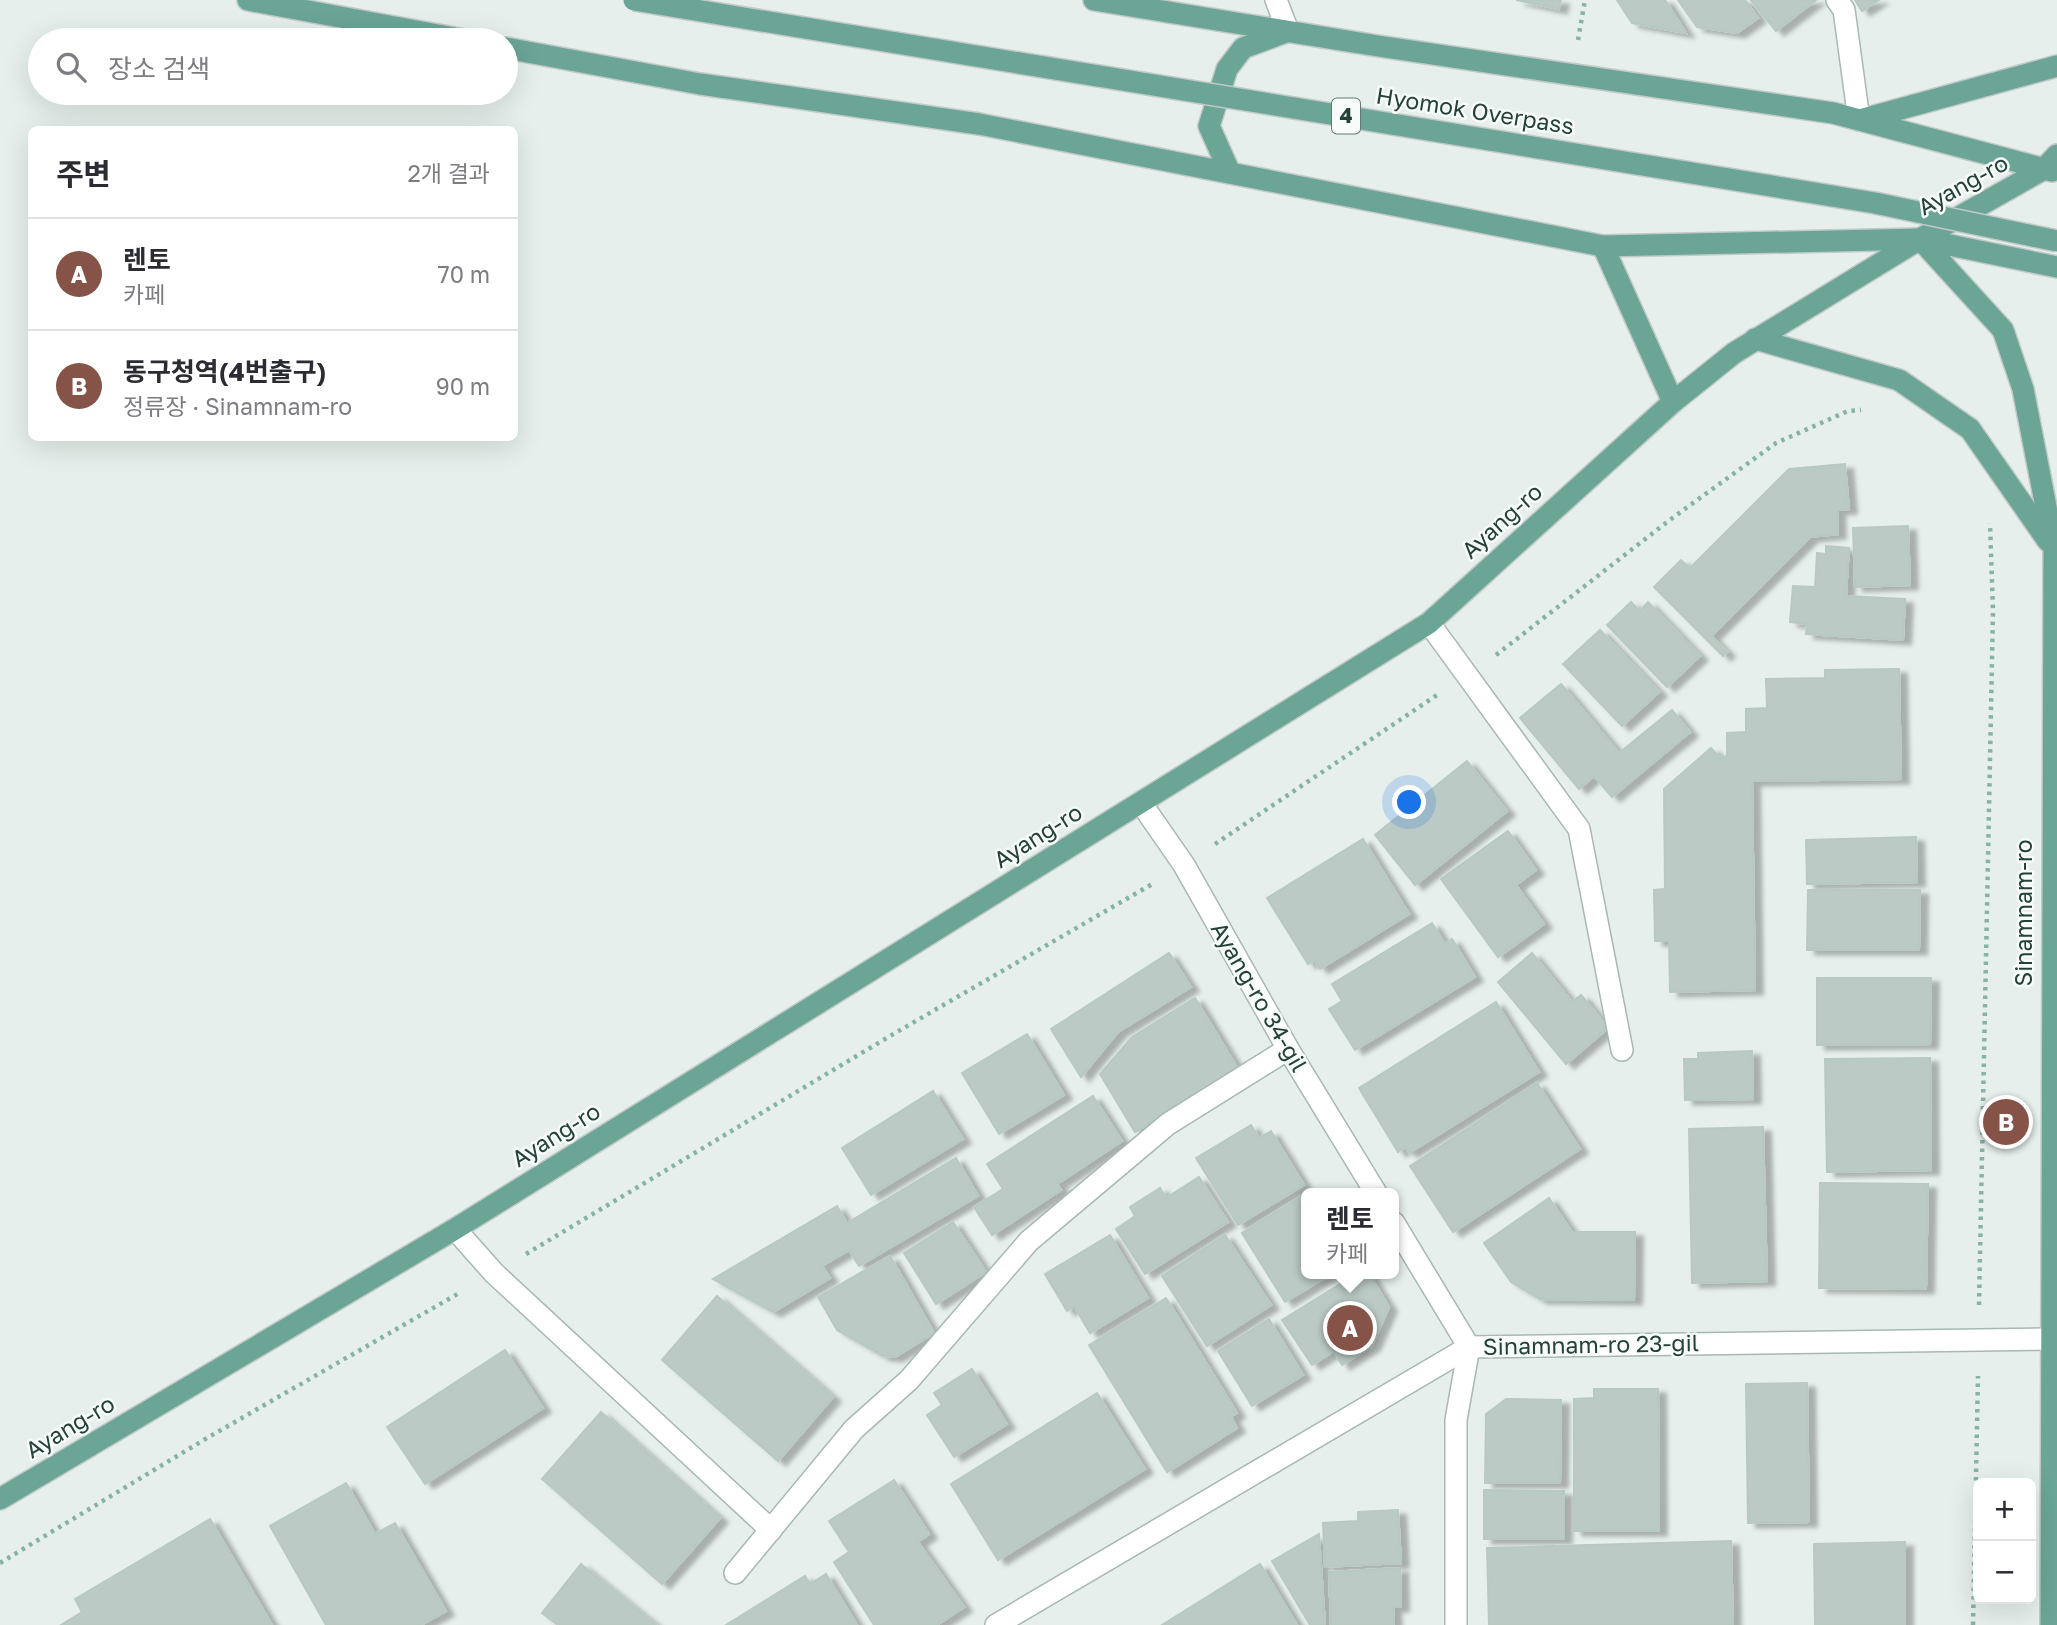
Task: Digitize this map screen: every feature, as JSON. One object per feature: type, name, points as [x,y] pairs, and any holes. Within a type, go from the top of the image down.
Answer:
[{"type":"main road","points":[[248,0],[400,28]]},
{"type":"main road","name":"Hyomok Overpass","points":[[634,0],[1875,203],[2057,241]]},
{"type":"main road","points":[[1094,0],[1121,2],[1288,32],[1833,113],[2053,166]]},
{"type":"main road","points":[[1230,173],[1209,126],[1227,69],[1242,48],[1288,32]]},
{"type":"main road","points":[[518,50],[700,84],[979,124],[1603,246],[1920,239],[2057,267]]},
{"type":"main road","points":[[1859,120],[2057,66]]},
{"type":"main road","name":"Ayang-ro","points":[[0,1499],[455,1229],[1429,623],[1673,402],[1755,339],[1920,239],[2053,166]]},
{"type":"main road","name":"Sinamnam-ro","points":[[1920,239],[2003,330],[2023,389],[2053,548],[2051,1625]]},
{"type":"main road","points":[[1603,246],[1673,402]]},
{"type":"main road","points":[[1755,339],[1899,380],[1969,429],[2053,548]]},
{"type":"street","points":[[1276,0],[1288,32]]},
{"type":"street","points":[[1837,0],[1844,10],[1859,120]]},
{"type":"street","points":[[1429,623],[1579,830],[1622,1050]]},
{"type":"street","name":"Ayang-ro 34-gil","points":[[1141,803],[1184,865],[1288,1049],[1373,1188]]},
{"type":"street","points":[[735,1573],[854,1429],[909,1380],[1029,1241],[1168,1124],[1288,1049]]},
{"type":"street","points":[[455,1229],[494,1273],[771,1530]]},
{"type":"street","points":[[1399,1231],[1469,1347],[1456,1420],[1455,1625]]},
{"type":"street","name":"Sinamnam-ro 23-gil","points":[[996,1625],[1469,1347],[2051,1339]]},
{"type":"path","points":[[0,1563],[219,1431],[494,1273],[890,1036],[1184,865],[1509,646],[1671,519],[1776,443],[1849,411],[1875,410]]},
{"type":"path","points":[[1973,1625],[1993,625],[1990,521]]},
{"type":"building","points":[[1516,0],[1561,0],[1559,9]]},
{"type":"building","points":[[1617,0],[1665,0],[1686,33],[1632,23]]},
{"type":"building","points":[[1678,0],[1745,0],[1758,18],[1737,33],[1697,27]]},
{"type":"building","points":[[1751,0],[1816,0],[1776,31]]},
{"type":"building","points":[[1855,0],[1879,0],[1862,11]]},
{"type":"building","points":[[1845,464],[1849,509],[1837,510],[1838,534],[1810,537],[1711,636],[1727,652],[1723,656],[1654,587],[1681,560],[1690,568],[1789,469]]},
{"type":"building","points":[[1908,526],[1910,585],[1855,587],[1853,528]]},
{"type":"building","points":[[1826,546],[1849,548],[1846,596],[1905,599],[1903,640],[1806,634],[1807,624],[1790,622],[1793,586],[1815,587],[1817,553],[1826,554]]},
{"type":"building","points":[[1631,602],[1640,611],[1648,602],[1700,656],[1667,687],[1607,625]]},
{"type":"building","points":[[1600,630],[1659,692],[1622,726],[1563,664]]},
{"type":"building","points":[[1899,669],[1901,779],[1752,781],[1755,990],[1670,992],[1669,941],[1655,941],[1654,890],[1665,889],[1664,789],[1711,748],[1720,758],[1727,756],[1727,733],[1746,732],[1746,709],[1767,708],[1766,679],[1825,678],[1825,670]]},
{"type":"building","points":[[1561,684],[1619,753],[1672,710],[1690,732],[1612,797],[1594,776],[1579,789],[1520,718]]},
{"type":"building","points":[[1467,761],[1507,811],[1415,885],[1375,835]]},
{"type":"building","points":[[1508,831],[1536,870],[1516,885],[1544,924],[1498,957],[1441,879]]},
{"type":"building","points":[[1916,837],[1917,882],[1807,884],[1806,840]]},
{"type":"building","points":[[1363,839],[1409,914],[1320,969],[1314,960],[1308,964],[1267,898]]},
{"type":"building","points":[[1808,890],[1920,890],[1919,950],[1807,950]]},
{"type":"building","points":[[1432,923],[1445,944],[1452,939],[1475,977],[1355,1050],[1329,1009],[1342,1001],[1332,984]]},
{"type":"building","points":[[1169,953],[1191,987],[1118,1032],[1081,1077],[1051,1029]]},
{"type":"building","points":[[1532,953],[1572,1002],[1581,995],[1608,1028],[1566,1064],[1498,982]]},
{"type":"building","points":[[1817,978],[1931,978],[1930,1044],[1817,1045]]},
{"type":"building","points":[[1195,998],[1238,1069],[1135,1132],[1100,1074],[1132,1037]]},
{"type":"building","points":[[1496,1002],[1539,1072],[1409,1153],[1405,1147],[1398,1152],[1359,1088]]},
{"type":"building","points":[[1027,1034],[1064,1095],[999,1134],[962,1073]]},
{"type":"building","points":[[1752,1051],[1753,1099],[1685,1100],[1684,1059],[1698,1059],[1698,1053]]},
{"type":"building","points":[[1930,1058],[1931,1170],[1827,1172],[1825,1059]]},
{"type":"building","points":[[1537,1083],[1580,1149],[1453,1232],[1410,1166]]},
{"type":"building","points":[[933,1091],[963,1139],[871,1195],[842,1148]]},
{"type":"building","points":[[1093,1096],[1122,1141],[1057,1184],[1061,1190],[992,1235],[974,1207],[1003,1189],[987,1164]]},
{"type":"building","points":[[1251,1125],[1259,1138],[1271,1131],[1304,1185],[1238,1225],[1196,1158]]},
{"type":"building","points":[[1763,1127],[1767,1281],[1692,1283],[1689,1129]]},
{"type":"building","points":[[956,1158],[978,1196],[859,1266],[849,1250],[822,1266],[830,1278],[773,1312],[713,1279],[837,1206],[847,1223]]},
{"type":"building","points":[[1199,1177],[1228,1222],[1145,1274],[1116,1229],[1135,1216],[1130,1207],[1160,1188],[1166,1198]]},
{"type":"building","points":[[1820,1183],[1928,1184],[1926,1289],[1819,1288]]},
{"type":"building","points":[[1301,1196],[1301,1279],[1323,1279],[1285,1302],[1242,1233]]},
{"type":"building","points":[[1549,1198],[1572,1232],[1635,1232],[1634,1300],[1540,1299],[1511,1282],[1484,1243]]},
{"type":"building","points":[[953,1222],[986,1272],[936,1304],[904,1253]]},
{"type":"building","points":[[1110,1235],[1148,1298],[1090,1333],[1074,1306],[1067,1311],[1045,1274]]},
{"type":"building","points":[[1225,1235],[1271,1305],[1207,1346],[1162,1276]]},
{"type":"building","points":[[890,1256],[934,1333],[895,1357],[883,1356],[837,1330],[818,1297]]},
{"type":"building","points":[[1348,1279],[1372,1279],[1389,1307],[1372,1346],[1342,1365],[1334,1351],[1312,1365],[1282,1320]]},
{"type":"building","points":[[717,1296],[833,1397],[778,1461],[662,1360]]},
{"type":"building","points":[[1166,1298],[1237,1413],[1231,1417],[1237,1428],[1167,1472],[1089,1345]]},
{"type":"building","points":[[1269,1319],[1303,1375],[1252,1406],[1218,1351]]},
{"type":"building","points":[[505,1350],[543,1408],[425,1484],[387,1427]]},
{"type":"building","points":[[972,1369],[1007,1424],[954,1457],[927,1415],[942,1405],[934,1393]]},
{"type":"building","points":[[1807,1383],[1809,1522],[1748,1523],[1746,1384]]},
{"type":"building","points":[[1594,1389],[1658,1389],[1659,1531],[1574,1531],[1574,1399],[1594,1398]]},
{"type":"building","points":[[1097,1393],[1145,1469],[998,1560],[951,1484]]},
{"type":"building","points":[[1506,1399],[1561,1400],[1560,1483],[1485,1483],[1486,1414]]},
{"type":"building","points":[[601,1412],[720,1518],[662,1584],[542,1479]]},
{"type":"building","points":[[894,1480],[929,1534],[918,1542],[964,1607],[937,1625],[874,1625],[834,1562],[849,1552],[829,1521]]},
{"type":"building","points":[[346,1483],[375,1534],[395,1523],[446,1611],[421,1625],[326,1625],[270,1526]]},
{"type":"building","points":[[1484,1490],[1564,1491],[1564,1539],[1484,1539]]},
{"type":"building","points":[[1398,1510],[1401,1563],[1325,1567],[1323,1523],[1358,1521],[1358,1512]]},
{"type":"building","points":[[210,1519],[272,1625],[61,1625],[82,1612],[75,1599]]},
{"type":"building","points":[[1319,1534],[1325,1625],[1310,1625],[1272,1561]]},
{"type":"building","points":[[1731,1541],[1733,1625],[1489,1625],[1487,1548]]},
{"type":"building","points":[[1905,1542],[1905,1625],[1815,1625],[1814,1544]]},
{"type":"building","points":[[581,1564],[656,1625],[558,1625],[542,1613]]},
{"type":"building","points":[[1260,1564],[1297,1625],[1162,1625]]},
{"type":"building","points":[[1400,1568],[1401,1607],[1393,1607],[1394,1625],[1331,1625],[1329,1572]]},
{"type":"building","points":[[826,1574],[857,1625],[726,1625],[805,1576],[810,1584]]},
{"type":"place","name":"동구청역(4번출구)","points":[[2006,1122]]},
{"type":"place","name":"렌토","points":[[1350,1328]]}]
